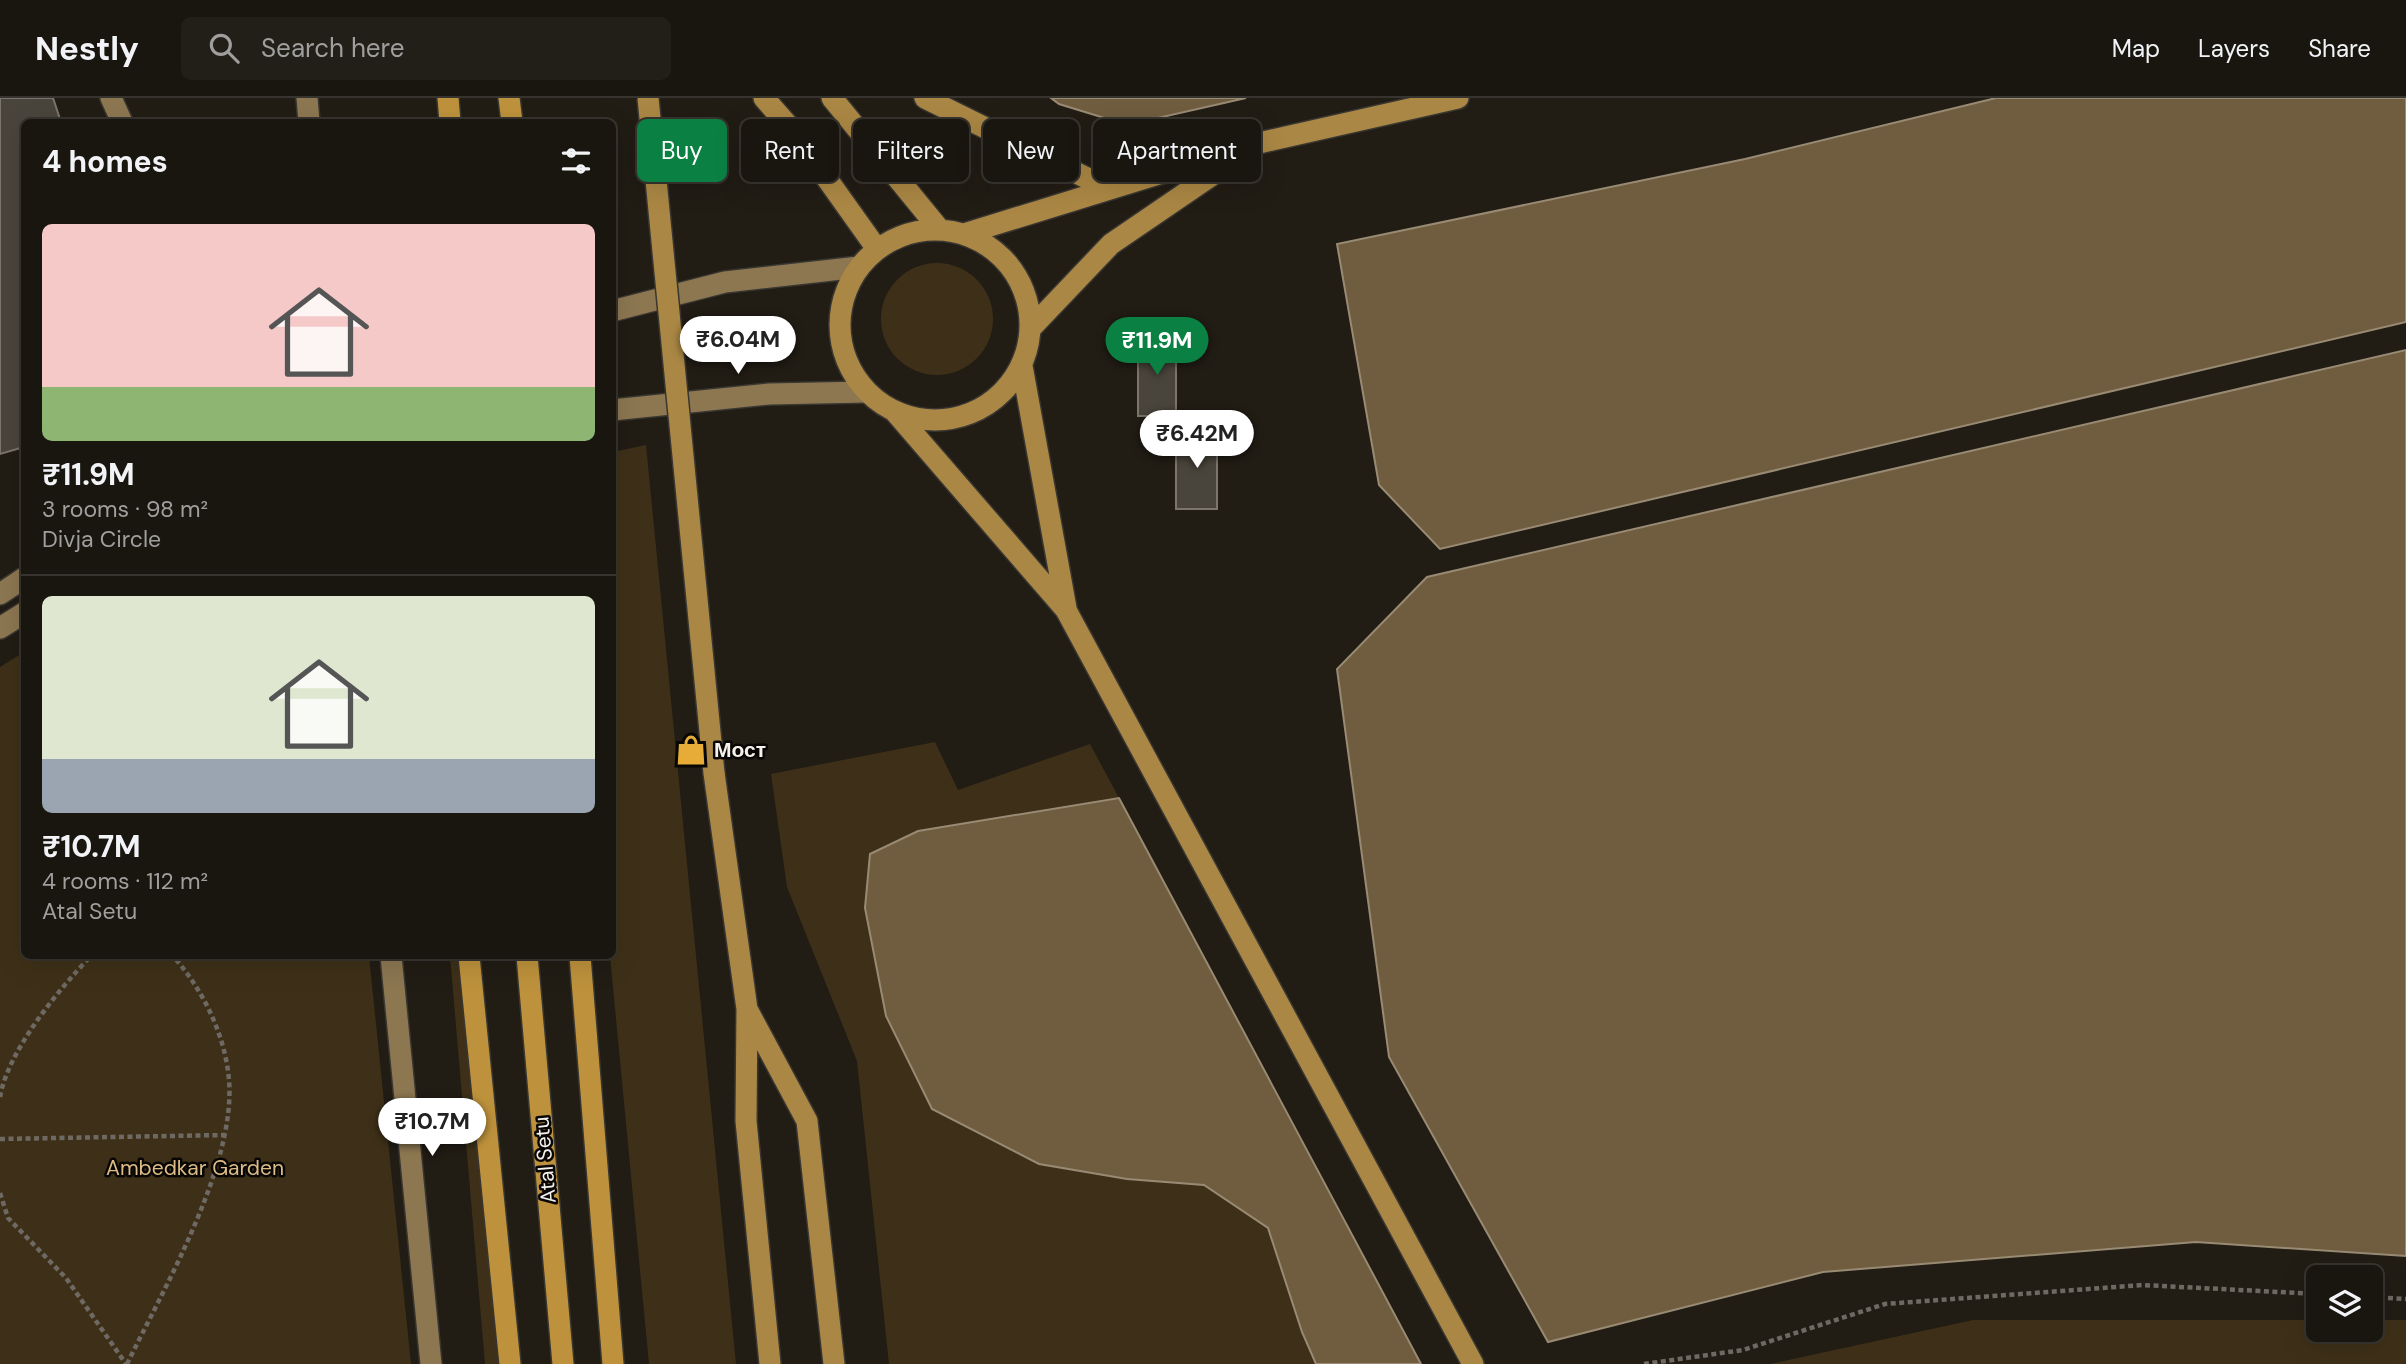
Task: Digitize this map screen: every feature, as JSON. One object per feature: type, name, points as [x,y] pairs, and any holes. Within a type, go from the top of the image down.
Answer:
[{"type":"highway","points":[[448,98],[450,119]]},
{"type":"highway","points":[[509,98],[512,119]]},
{"type":"highway","points":[[469,959],[510,1364]]},
{"type":"highway","name":"Atal Setu","points":[[527,959],[563,1364]]},
{"type":"highway","points":[[580,959],[612,1364]]},
{"type":"main road","points":[[111,98],[121,119]]},
{"type":"main road","points":[[307,98],[309,119]]},
{"type":"main road","points":[[648,98],[714,773],[747,1009],[746,1121],[770,1364]]},
{"type":"main road","points":[[764,98],[793,131],[877,249]]},
{"type":"main road","points":[[832,98],[940,230]]},
{"type":"main road","points":[[925,98],[1110,189]]},
{"type":"main road","points":[[1261,143],[1458,98]]},
{"type":"main road","points":[[964,234],[1133,182]]},
{"type":"main road","points":[[1031,328],[1111,244],[1202,182]]},
{"type":"main road","points":[[895,412],[919,419],[944,420],[968,415],[990,404],[1009,387],[1022,366],[1031,328],[1028,303],[1020,280],[1005,260],[986,244],[964,234],[940,230],[918,231],[896,238],[877,249],[859,267],[845,291],[839,317],[841,345],[850,370],[866,392],[895,412],[1066,610],[1474,1364]]},
{"type":"main road","points":[[616,310],[725,282],[859,267]]},
{"type":"main road","points":[[1022,366],[1066,610]]},
{"type":"main road","points":[[616,410],[769,394],[866,392]]},
{"type":"main road","points":[[0,594],[21,580]]},
{"type":"main road","points":[[0,628],[21,615]]},
{"type":"main road","points":[[391,959],[431,1364]]},
{"type":"main road","points":[[747,1009],[807,1121],[834,1364]]},
{"type":"path","points":[[0,1097],[3,1078],[34,1028],[89,959]]},
{"type":"path","points":[[0,1193],[8,1218],[66,1278],[126,1364],[197,1216],[225,1135],[229,1080],[213,1015],[189,974],[176,959]]},
{"type":"path","points":[[0,1139],[225,1135]]},
{"type":"path","points":[[1644,1364],[1744,1350],[1885,1304],[2142,1285],[2306,1293]]},
{"type":"path","points":[[2383,1298],[2406,1299]]},
{"type":"green space","points":[[937,263],[958,267],[977,279],[989,298],[993,319],[989,340],[977,359],[958,371],[937,375],[916,371],[897,359],[885,340],[881,319],[885,298],[897,279],[916,267]]},
{"type":"green space","points":[[646,445],[736,1364],[649,1364],[610,959],[616,959],[616,451]]},
{"type":"green space","name":"Ambedkar Garden","points":[[21,654],[21,959],[369,959],[411,1364],[0,1364],[0,667]]},
{"type":"green space","points":[[935,742],[958,790],[1090,744],[1119,798],[918,831],[1039,1164],[1127,1179],[1204,1185],[1268,1228],[1302,1332],[1316,1364],[889,1364],[857,1061],[787,887],[771,774]]},
{"type":"green space","points":[[450,959],[471,959],[502,1364],[485,1364]]},
{"type":"green space","points":[[1973,1320],[2306,1320],[2306,1342],[2383,1342],[2383,1320],[2406,1320],[2406,1364],[1770,1364]]},
{"type":"shaded area","points":[[1051,98],[1246,98],[1153,119],[1108,119],[1059,104]]},
{"type":"shaded area","points":[[1996,98],[2406,98],[2406,322],[1440,549],[1379,485],[1337,244],[1745,159]]},
{"type":"shaded area","points":[[2406,350],[2406,1256],[2196,1242],[1823,1272],[1548,1342],[1389,1057],[1337,669],[1427,577]]},
{"type":"shaded area","points":[[1119,798],[1421,1364],[1316,1364],[1302,1332],[1268,1228],[1204,1185],[1127,1179],[1039,1164],[932,1109],[886,1016],[865,908],[870,854],[918,831]]},
{"type":"building","points":[[0,98],[53,98],[60,119],[21,119],[21,448],[0,454]]},
{"type":"building","points":[[1138,338],[1176,338],[1176,416],[1138,416]]},
{"type":"building","points":[[1176,431],[1217,431],[1217,509],[1176,509]]},
{"type":"place","name":"Мост","points":[[691,750]]}]
